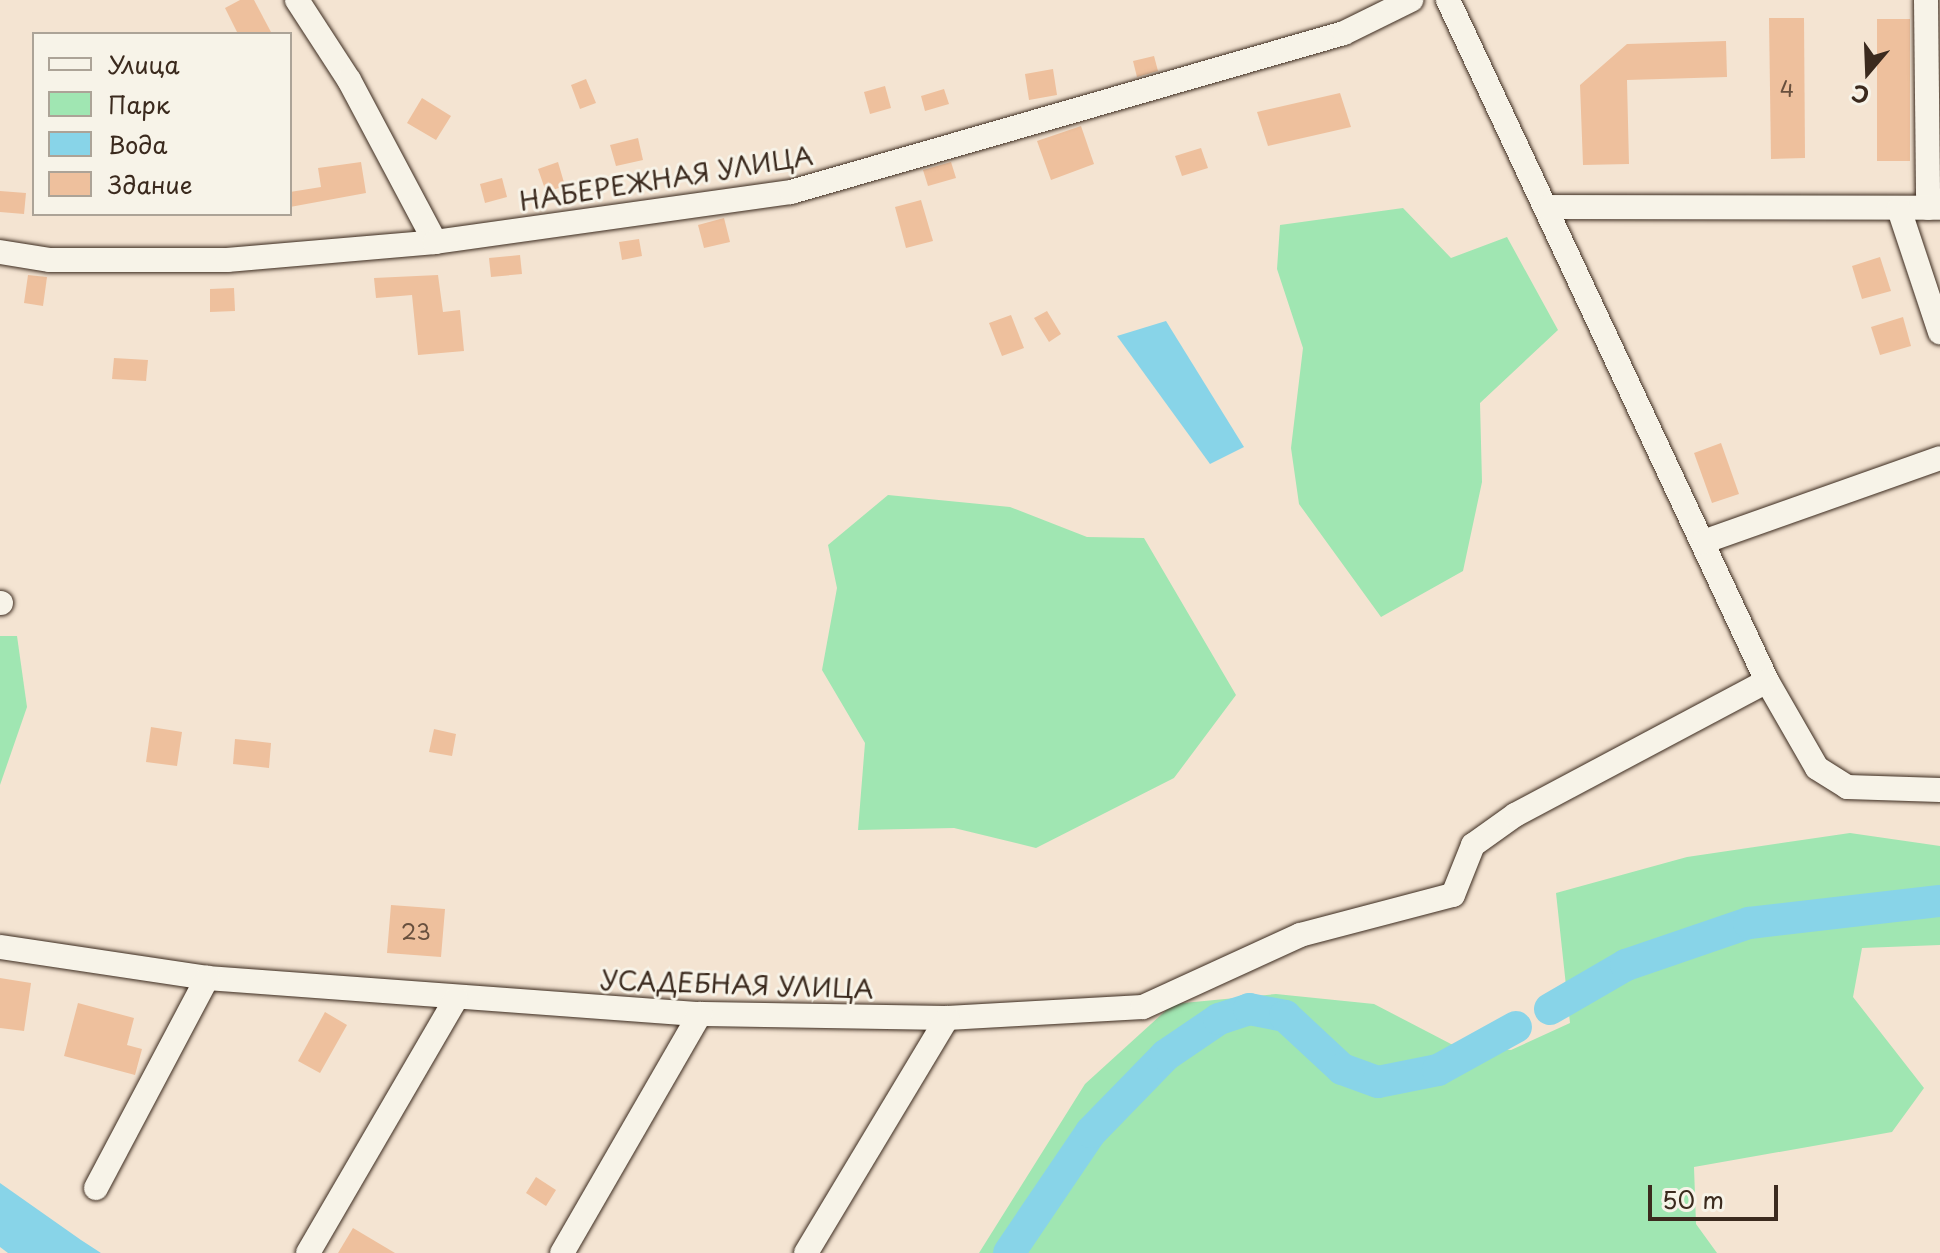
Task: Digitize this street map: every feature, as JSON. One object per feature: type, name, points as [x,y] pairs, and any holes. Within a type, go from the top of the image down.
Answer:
[{"type":"street","points":[[297,0],[349,80],[435,242]]},
{"type":"street","name":"НАБЕРЕЖНАЯ УЛИЦА","points":[[0,252],[50,260],[227,260],[435,242],[791,192],[1344,33],[1411,0]]},
{"type":"street","points":[[1448,0],[1548,207],[1767,681],[1817,768],[1847,787],[1940,790]]},
{"type":"street","points":[[1548,207],[1934,208],[1926,0]]},
{"type":"street","points":[[1899,209],[1940,332]]},
{"type":"street","points":[[1703,542],[1940,458]]},
{"type":"street","name":"УСАДЕБНАЯ УЛИЦА","points":[[0,947],[207,978],[456,999],[700,1014],[947,1018],[1143,1007],[1300,935],[1453,895],[1473,845],[1515,815],[1767,681]]},
{"type":"street","points":[[96,1188],[207,978]]},
{"type":"street","points":[[308,1253],[456,999]]},
{"type":"street","points":[[562,1253],[700,1014]]},
{"type":"street","points":[[806,1253],[947,1018]]},
{"type":"green space","points":[[1403,208],[1451,258],[1507,237],[1558,330],[1480,403],[1482,482],[1463,571],[1381,617],[1299,504],[1291,448],[1303,348],[1277,269],[1280,225]]},
{"type":"green space","points":[[888,495],[1010,507],[1087,537],[1144,538],[1236,695],[1174,778],[1036,848],[954,828],[858,830],[865,743],[822,670],[837,588],[828,545]]},
{"type":"green space","points":[[0,636],[17,636],[27,707],[0,785]]},
{"type":"green space","points":[[1850,833],[1940,846],[1940,945],[1862,948],[1853,997],[1924,1088],[1892,1132],[1694,1167],[1696,1224],[1717,1253],[979,1253],[1085,1084],[1173,1004],[1276,994],[1374,1004],[1451,1044],[1511,1050],[1570,1023],[1556,893],[1687,857]]},
{"type":"water","points":[[1166,321],[1244,447],[1210,464],[1117,336]]},
{"type":"water","points":[[0,1183],[101,1253],[8,1253],[0,1247]]},
{"type":"building","points":[[240,0],[254,0],[271,32],[237,32],[225,8]]},
{"type":"building","points":[[1769,18],[1804,18],[1805,158],[1771,159]]},
{"type":"building","points":[[1877,19],[1910,19],[1910,161],[1877,161]]},
{"type":"building","points":[[1726,41],[1727,77],[1627,80],[1629,164],[1583,165],[1580,85],[1627,44]]},
{"type":"building","points":[[1154,56],[1158,71],[1137,77],[1133,61]]},
{"type":"building","points":[[1053,69],[1057,95],[1029,100],[1025,74]]},
{"type":"building","points":[[586,79],[596,103],[580,109],[571,85]]},
{"type":"building","points":[[885,86],[891,108],[870,114],[864,92]]},
{"type":"building","points":[[944,89],[949,104],[925,111],[921,96]]},
{"type":"building","points":[[1340,93],[1351,127],[1268,146],[1257,112]]},
{"type":"building","points":[[422,98],[451,116],[436,140],[407,123]]},
{"type":"building","points":[[1081,126],[1094,164],[1051,180],[1037,141]]},
{"type":"building","points":[[638,138],[643,160],[616,166],[610,145]]},
{"type":"building","points":[[1201,148],[1208,168],[1182,176],[1175,156]]},
{"type":"building","points":[[361,162],[366,193],[292,207],[292,192],[321,187],[318,168]]},
{"type":"building","points":[[558,162],[565,186],[546,192],[538,169]]},
{"type":"building","points":[[951,162],[956,178],[928,186],[923,170]]},
{"type":"building","points":[[502,178],[507,197],[485,203],[480,184]]},
{"type":"building","points":[[0,191],[26,193],[24,214],[0,212]]},
{"type":"building","points":[[921,200],[933,241],[906,248],[895,207]]},
{"type":"building","points":[[724,218],[730,242],[704,248],[698,225]]},
{"type":"building","points":[[639,239],[642,256],[622,260],[619,242]]},
{"type":"building","points":[[520,255],[522,274],[491,277],[489,258]]},
{"type":"building","points":[[1880,257],[1891,291],[1862,299],[1852,266]]},
{"type":"building","points":[[28,275],[47,277],[43,306],[24,303]]},
{"type":"building","points":[[438,275],[443,312],[460,310],[464,351],[418,355],[412,295],[376,298],[374,278]]},
{"type":"building","points":[[234,288],[235,311],[210,312],[210,289]]},
{"type":"building","points":[[1047,311],[1061,334],[1049,342],[1034,318]]},
{"type":"building","points":[[1011,315],[1024,348],[1002,356],[989,323]]},
{"type":"building","points":[[1903,317],[1911,346],[1880,355],[1871,327]]},
{"type":"building","points":[[114,358],[148,360],[146,381],[112,379]]},
{"type":"building","points":[[1721,443],[1739,494],[1712,503],[1694,453]]},
{"type":"building","points":[[151,727],[182,732],[177,766],[146,762]]},
{"type":"building","points":[[434,729],[456,734],[452,756],[429,752]]},
{"type":"building","points":[[235,739],[271,743],[269,768],[233,764]]},
{"type":"building","points":[[391,905],[445,909],[441,957],[387,953]]},
{"type":"building","points":[[0,978],[31,983],[24,1031],[0,1028]]},
{"type":"building","points":[[78,1003],[134,1018],[127,1045],[142,1049],[135,1075],[64,1056]]},
{"type":"building","points":[[325,1012],[347,1025],[320,1073],[298,1061]]},
{"type":"building","points":[[536,1177],[556,1190],[546,1206],[526,1193]]},
{"type":"building","points":[[353,1228],[395,1253],[338,1253]]},
{"type":"waterway","points":[[1550,1009],[1626,965],[1749,923],[1940,901]]},
{"type":"waterway","points":[[1009,1253],[1091,1132],[1166,1055],[1219,1019],[1249,1009],[1285,1016],[1342,1069],[1378,1082],[1438,1070],[1516,1027]]}]
